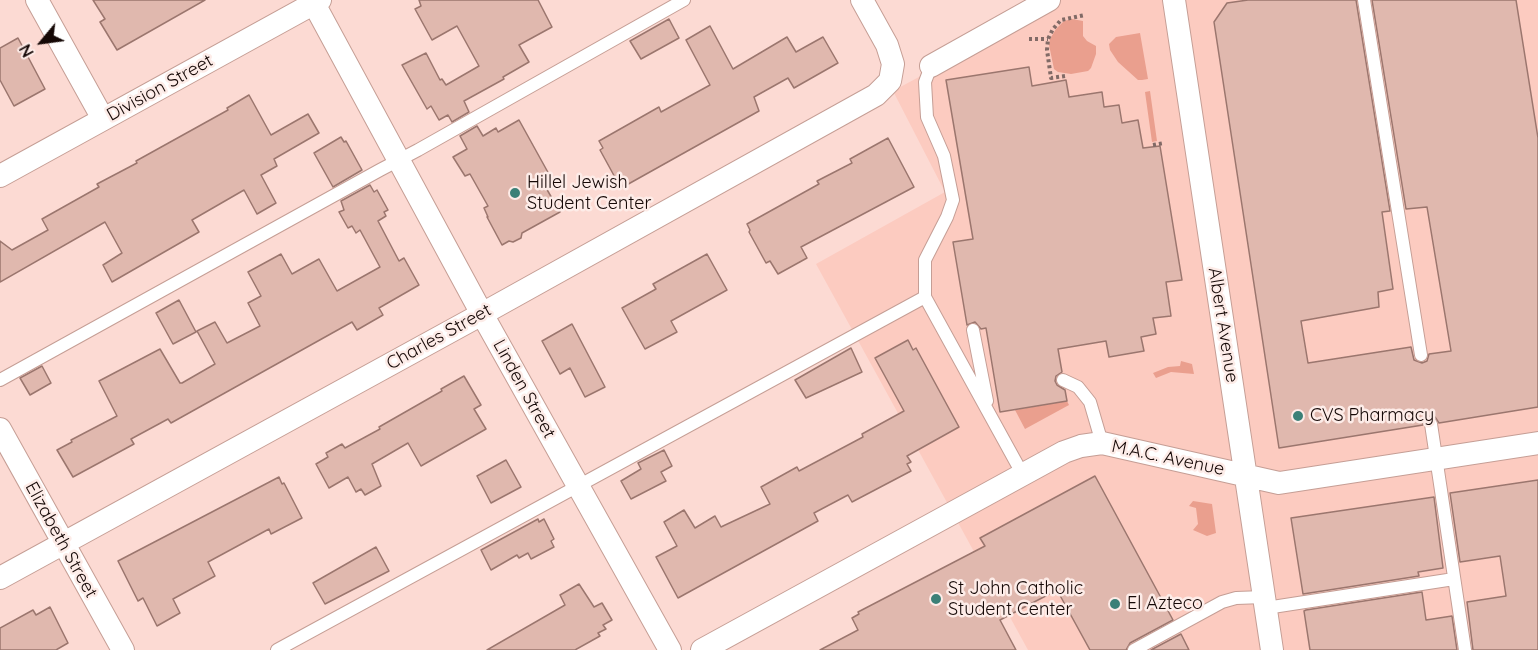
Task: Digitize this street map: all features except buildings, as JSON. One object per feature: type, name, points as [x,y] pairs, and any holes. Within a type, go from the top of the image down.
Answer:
[{"type":"street","points":[[37,0],[103,119]]},
{"type":"street","name":"Charles Street","points":[[0,578],[876,95],[890,81],[893,64],[887,45],[862,0]]},
{"type":"street","points":[[931,66],[1049,0]]},
{"type":"street","name":"Albert Avenue","points":[[1174,0],[1272,650]]},
{"type":"street","name":"Division Street","points":[[0,176],[315,1]]},
{"type":"street","name":"Linden Street","points":[[315,1],[482,314],[670,650]]},
{"type":"street","name":"Elizabeth Street","points":[[0,429],[123,650]]},
{"type":"street","name":"M.A.C. Avenue","points":[[702,650],[1064,452],[1081,446],[1102,443],[1279,483],[1538,443]]},
{"type":"lane","points":[[0,380],[684,0]]},
{"type":"lane","points":[[1364,0],[1421,355]]},
{"type":"lane","points":[[931,66],[925,82],[927,117],[944,156],[953,200],[947,217],[924,260],[925,297],[1023,475]]},
{"type":"lane","points":[[277,650],[925,297]]},
{"type":"lane","points":[[973,330],[988,409]]},
{"type":"lane","points":[[1063,380],[1078,387],[1090,402],[1102,443]]},
{"type":"lane","points":[[988,409],[996,393]]},
{"type":"lane","points":[[1431,424],[1465,650]]},
{"type":"lane","points":[[1134,650],[1222,602],[1236,598],[1265,602],[1454,579]]},
{"type":"path","points":[[1065,76],[1051,78],[1047,50],[1048,39],[1061,20],[1085,15]]},
{"type":"path","points":[[1153,145],[1164,143]]},
{"type":"shaded area","points":[[1061,0],[1538,0],[1538,650],[1028,650],[816,264],[945,192],[893,91]]},
{"type":"shaded area","points":[[1072,19],[1083,21],[1083,36],[1096,46],[1096,54],[1088,71],[1071,74],[1054,69],[1049,45],[1056,29],[1064,21]]},
{"type":"shaded area","points":[[1140,33],[1148,79],[1138,80],[1118,62],[1109,44],[1116,37]]},
{"type":"shaded area","points":[[1150,91],[1157,141],[1152,142],[1145,92]]},
{"type":"shaded area","points":[[1181,361],[1192,364],[1194,374],[1171,372],[1156,378],[1153,373],[1168,367],[1180,366]]},
{"type":"shaded area","points":[[1067,401],[1069,405],[1025,429],[1015,410]]},
{"type":"shaded area","points":[[1193,501],[1212,504],[1216,533],[1207,536],[1193,530],[1198,524],[1196,508],[1189,506]]},
{"type":"place","name":"Hillel Jewish Student Center","points":[[515,193]]},
{"type":"place","name":"CVS Pharmacy","points":[[1298,416]]},
{"type":"place","name":"St John Catholic Student Center","points":[[936,599]]},
{"type":"place","name":"El Azteco","points":[[1115,604]]}]
